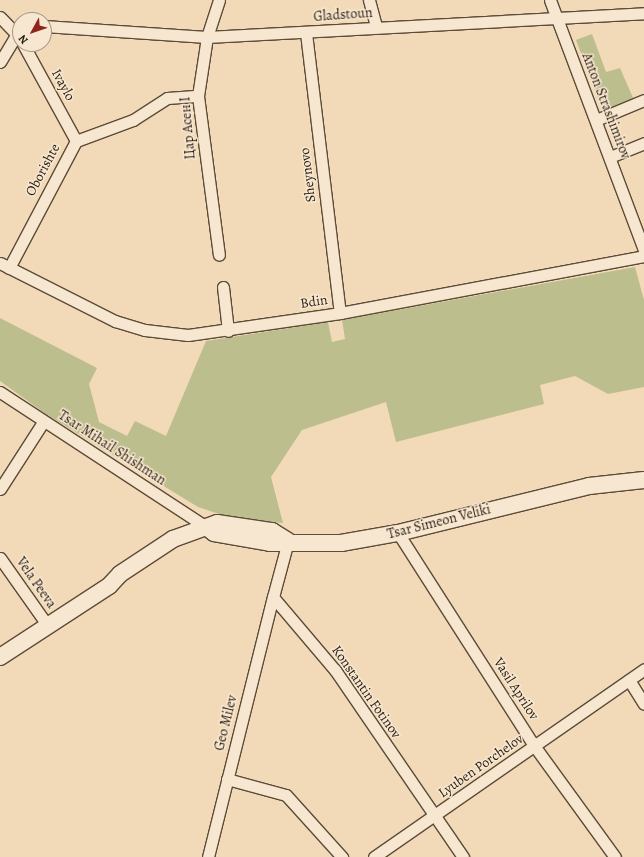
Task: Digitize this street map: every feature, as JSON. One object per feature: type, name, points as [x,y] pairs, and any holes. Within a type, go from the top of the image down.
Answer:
[{"type":"main road","name":"Tsar Simeon Veliki","points":[[209,529],[214,533],[270,543],[288,540],[341,543],[398,533],[589,486],[644,480]]},
{"type":"main road","name":"Tsar Simeon Veliki","points":[[589,486],[644,490]]},
{"type":"main road","points":[[0,657],[109,586],[126,582],[178,547],[188,537],[209,529]]},
{"type":"street","name":"Цар Асен I","points":[[219,0],[207,37],[198,96],[219,255]]},
{"type":"street","points":[[369,0],[376,27]]},
{"type":"street","name":"Anton Strashimirov","points":[[550,0],[644,250]]},
{"type":"street","name":"Gladstoun","points":[[52,27],[207,37],[306,33],[376,27],[644,13]]},
{"type":"street","points":[[0,17],[12,27]]},
{"type":"street","name":"Sheynovo","points":[[306,33],[340,313]]},
{"type":"street","points":[[0,62],[12,44]]},
{"type":"street","name":"Ivaylo","points":[[27,52],[76,141]]},
{"type":"street","name":"Oborishte","points":[[4,265],[76,141],[133,120],[167,98],[198,96]]},
{"type":"street","points":[[596,120],[644,100]]},
{"type":"street","points":[[610,157],[644,143]]},
{"type":"street","name":"Bdin","points":[[4,265],[115,321],[182,335],[228,331],[340,313],[644,256]]},
{"type":"street","points":[[223,286],[228,331]]},
{"type":"street","name":"Tsar Mihail Shishman","points":[[0,392],[43,422],[209,529]]},
{"type":"street","points":[[0,489],[43,422]]},
{"type":"street","name":"Vasil Aprilov","points":[[398,533],[537,745],[615,857]]},
{"type":"street","points":[[273,597],[288,540]]},
{"type":"street","name":"Vela Peeva","points":[[0,558],[48,626]]},
{"type":"street","name":"Geo Milev","points":[[208,857],[273,597]]},
{"type":"street","name":"Konstantin Fotinov","points":[[273,597],[335,670],[433,817],[463,857]]},
{"type":"street","name":"Lyuben Porchelov","points":[[374,857],[537,745],[644,669]]},
{"type":"street","points":[[629,680],[644,704]]},
{"type":"street","points":[[227,779],[286,795],[342,857]]},
{"type":"green space","points":[[592,34],[606,72],[620,68],[634,100],[603,112],[576,40]]},
{"type":"green space","points":[[635,267],[644,300],[644,387],[608,394],[575,376],[540,385],[544,404],[396,442],[386,402],[302,430],[271,477],[283,523],[228,517],[198,507],[46,414],[0,381],[0,318],[97,368],[89,384],[99,422],[127,436],[135,421],[166,436],[206,341],[328,322],[332,342],[345,339],[342,320]]}]
